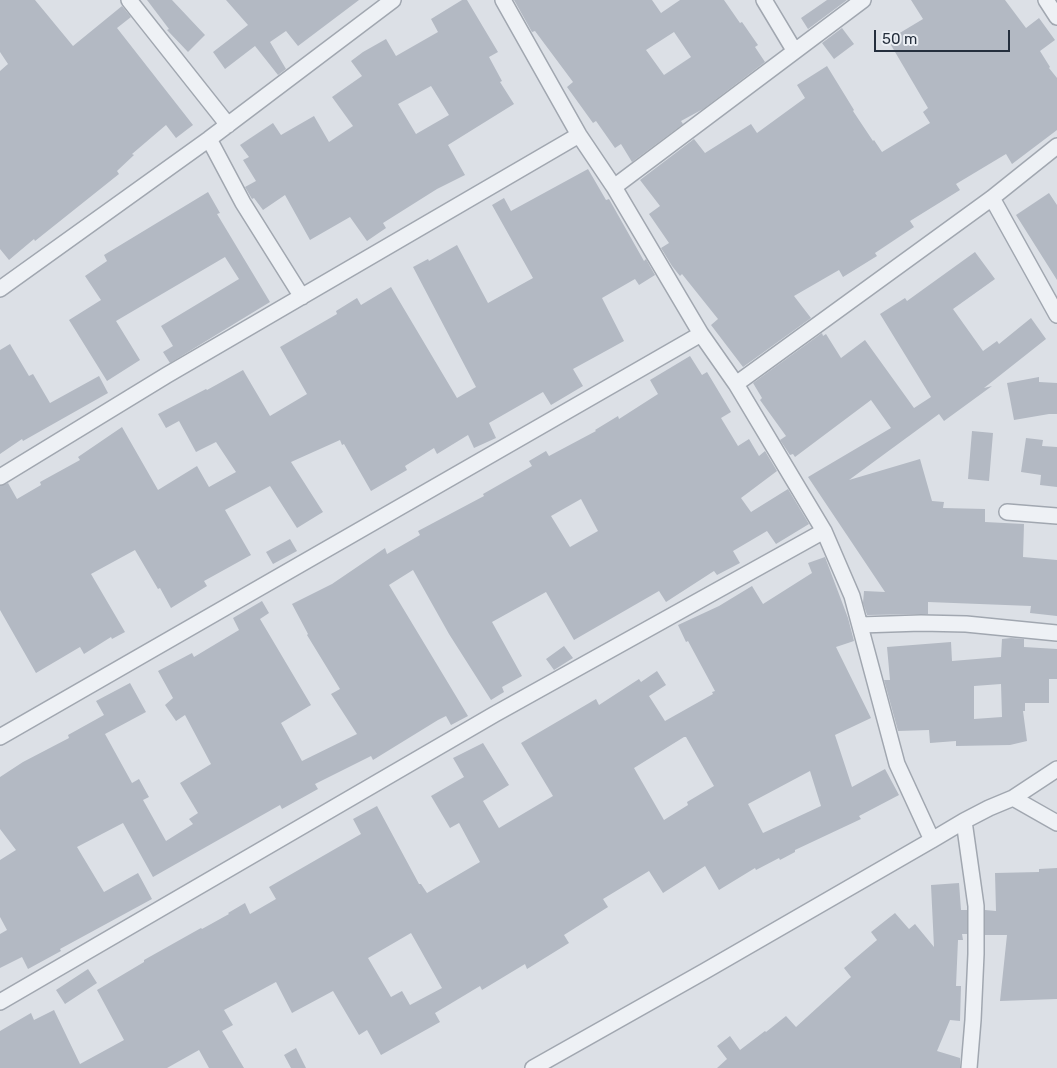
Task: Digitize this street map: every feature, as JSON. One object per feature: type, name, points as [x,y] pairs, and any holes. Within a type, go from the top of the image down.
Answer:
[{"type":"street","points":[[129,0],[228,125]]},
{"type":"street","points":[[0,289],[209,139],[393,0]]},
{"type":"street","points":[[503,0],[579,135],[614,187],[701,334],[736,384],[824,531],[842,570],[860,625],[897,764],[932,840]]},
{"type":"street","points":[[764,0],[794,50]]},
{"type":"street","points":[[614,187],[863,0]]},
{"type":"street","points":[[1046,0],[1057,17]]},
{"type":"street","points":[[0,477],[167,375],[579,135]]},
{"type":"street","points":[[209,139],[243,203],[302,297]]},
{"type":"street","points":[[736,384],[992,198],[1057,146]]},
{"type":"street","points":[[992,198],[1057,315]]},
{"type":"street","points":[[0,737],[701,334]]},
{"type":"street","points":[[1007,512],[1057,516]]},
{"type":"street","points":[[0,1002],[495,714],[824,531]]},
{"type":"street","points":[[860,625],[966,624],[1057,633]]},
{"type":"street","points":[[532,1068],[705,971],[964,821],[1013,798],[1057,768]]},
{"type":"street","points":[[1013,798],[1057,822]]},
{"type":"street","points":[[964,821],[976,906],[974,992],[969,1068]]},
{"type":"building","points":[[0,0],[35,0],[73,46],[122,6],[131,17],[117,28],[193,125],[176,138],[166,125],[132,154],[134,155],[117,171],[119,174],[9,260],[0,249],[0,71],[8,64],[0,52]]},
{"type":"building","points":[[147,0],[172,0],[205,35],[188,52],[167,30],[169,29]]},
{"type":"building","points":[[226,0],[359,0],[298,46],[286,31],[270,42],[286,69],[278,75],[255,46],[225,69],[213,52],[248,25]]},
{"type":"building","points":[[462,0],[467,0],[498,52],[489,57],[502,81],[500,82],[514,104],[448,145],[465,175],[437,189],[383,223],[386,228],[367,241],[350,217],[310,240],[285,195],[263,210],[254,198],[252,199],[245,187],[256,181],[243,160],[249,157],[240,145],[273,123],[281,135],[314,116],[329,142],[353,126],[332,97],[362,76],[351,61],[386,39],[396,56],[438,32],[431,19]],"holes":[[[431,86],[449,115],[416,134],[398,104]]]},
{"type":"building","points":[[514,0],[652,0],[661,13],[680,0],[724,0],[758,45],[755,47],[765,62],[703,109],[681,121],[683,124],[632,162],[621,144],[615,148],[596,121],[593,123],[567,87],[573,82],[535,31],[532,32]],"holes":[[[674,32],[691,57],[664,75],[646,50]]]},
{"type":"building","points":[[827,0],[847,0],[808,29],[801,18]]},
{"type":"building","points":[[911,0],[1005,0],[1026,28],[1039,18],[1055,40],[1040,51],[1057,78],[1057,130],[1012,164],[1006,154],[956,184],[960,190],[910,221],[914,227],[875,253],[877,256],[843,277],[839,270],[794,296],[811,318],[743,367],[711,325],[718,319],[682,274],[680,276],[661,248],[669,243],[649,214],[660,206],[640,180],[694,139],[705,153],[751,124],[757,133],[805,98],[797,85],[827,66],[853,111],[882,152],[930,123],[923,112],[928,108],[888,40],[923,19]]},
{"type":"building","points":[[842,28],[854,44],[834,59],[822,43]]},
{"type":"building","points":[[588,169],[606,200],[609,199],[644,261],[646,259],[655,275],[639,285],[635,279],[602,298],[624,341],[573,369],[583,386],[551,405],[543,392],[489,423],[496,438],[474,448],[468,435],[437,454],[434,448],[405,466],[407,470],[371,491],[340,440],[291,462],[323,512],[297,528],[270,486],[225,510],[251,555],[204,581],[207,586],[171,608],[135,550],[91,574],[125,632],[112,639],[111,637],[84,654],[80,647],[36,673],[0,610],[0,486],[8,483],[17,499],[41,485],[40,482],[80,460],[78,457],[122,427],[158,490],[197,466],[209,487],[236,472],[216,442],[196,452],[179,421],[166,428],[158,414],[243,370],[270,416],[307,394],[280,347],[337,314],[336,311],[357,298],[361,305],[391,287],[457,398],[476,387],[413,267],[428,259],[429,261],[457,245],[488,303],[533,278],[492,205],[504,198],[511,211]]},
{"type":"building","points":[[208,192],[220,213],[217,214],[270,302],[170,363],[163,352],[173,346],[161,326],[239,279],[225,257],[116,321],[140,360],[107,381],[69,320],[101,300],[85,276],[107,261],[104,255]]},
{"type":"building","points":[[1049,193],[1057,205],[1057,280],[1016,215]]},
{"type":"building","points":[[975,252],[995,279],[953,309],[983,351],[997,341],[999,344],[1031,318],[1046,339],[984,388],[992,386],[944,421],[939,414],[849,480],[920,459],[932,501],[944,502],[943,508],[985,509],[985,522],[1024,524],[1023,557],[1057,560],[1057,616],[1030,613],[1031,606],[928,602],[928,614],[867,615],[863,603],[864,591],[885,592],[808,477],[891,428],[871,400],[795,457],[793,454],[790,455],[780,440],[786,436],[760,400],[762,398],[753,383],[822,333],[823,336],[826,334],[841,358],[865,340],[914,408],[931,397],[880,314],[905,298],[907,301]]},
{"type":"building","points":[[10,344],[29,376],[33,374],[50,403],[99,376],[108,393],[23,441],[22,439],[0,454],[0,350]]},
{"type":"building","points":[[690,356],[702,375],[707,372],[731,412],[721,418],[738,446],[749,439],[759,456],[765,451],[777,471],[741,498],[751,512],[788,489],[809,524],[776,544],[767,531],[733,551],[740,563],[717,575],[714,571],[666,602],[659,591],[574,640],[546,592],[492,622],[522,676],[502,687],[504,692],[491,700],[449,634],[413,570],[389,585],[468,716],[451,725],[446,716],[438,720],[373,760],[371,756],[315,784],[318,789],[282,809],[280,805],[153,877],[123,823],[77,847],[104,892],[138,873],[152,899],[60,949],[61,951],[28,969],[22,957],[0,968],[0,934],[7,930],[0,917],[0,860],[16,850],[0,829],[0,777],[23,762],[69,738],[68,735],[104,715],[96,701],[130,683],[146,712],[105,734],[132,783],[139,779],[149,797],[143,800],[166,841],[193,824],[189,819],[198,813],[180,783],[211,764],[185,715],[176,721],[165,705],[173,698],[158,671],[192,653],[194,657],[239,630],[233,618],[262,601],[269,613],[260,619],[311,705],[281,723],[302,761],[357,734],[331,694],[340,689],[307,635],[292,604],[332,584],[385,548],[387,554],[420,535],[418,531],[484,496],[483,494],[532,466],[529,461],[546,451],[549,456],[596,431],[618,416],[619,419],[658,394],[650,380]],"holes":[[[581,499],[598,531],[570,547],[551,516]]]},
{"type":"building","points":[[1039,377],[1039,382],[1057,383],[1057,414],[1014,420],[1007,383]]},
{"type":"building","points":[[972,431],[993,433],[989,481],[968,479]]},
{"type":"building","points":[[1026,438],[1043,440],[1042,446],[1057,447],[1057,487],[1040,485],[1041,475],[1021,472]]},
{"type":"building","points":[[290,539],[297,551],[273,564],[266,552]]},
{"type":"building","points":[[825,557],[848,618],[854,641],[836,647],[871,718],[835,735],[852,787],[885,769],[899,795],[859,816],[861,819],[795,850],[795,852],[780,860],[779,858],[756,870],[755,868],[719,890],[705,866],[663,893],[649,871],[603,899],[608,907],[564,935],[569,943],[527,969],[525,964],[482,990],[480,986],[435,1013],[440,1022],[381,1055],[367,1030],[359,1035],[333,991],[292,1013],[276,982],[224,1010],[233,1025],[222,1031],[244,1068],[209,1068],[199,1050],[167,1068],[0,1068],[0,1031],[31,1013],[34,1020],[54,1010],[80,1064],[124,1040],[97,990],[144,962],[144,960],[229,914],[245,903],[250,914],[276,899],[269,887],[361,834],[353,819],[377,806],[419,884],[427,893],[480,862],[459,823],[450,828],[431,796],[464,777],[453,758],[483,743],[509,785],[483,801],[499,828],[553,796],[521,743],[596,699],[599,705],[639,679],[641,682],[657,671],[666,685],[649,696],[665,721],[713,694],[712,692],[715,691],[678,625],[719,606],[752,586],[763,604],[812,573],[808,563]],"holes":[[[686,737],[714,786],[687,802],[688,805],[664,820],[634,768]],[[810,771],[821,806],[763,833],[748,804]],[[411,933],[442,988],[410,1005],[402,991],[391,997],[368,958]]]},
{"type":"building","points":[[1002,639],[1024,639],[1024,647],[1057,649],[1057,679],[1049,679],[1049,703],[1025,703],[1025,711],[1023,711],[1027,741],[1010,745],[956,746],[956,741],[930,743],[929,730],[898,731],[884,680],[890,680],[887,647],[951,642],[952,661],[1001,657]],"holes":[[[1001,684],[1002,717],[974,719],[974,686]]]},
{"type":"building","points":[[564,646],[573,658],[554,670],[546,659]]},
{"type":"building","points":[[1057,868],[1057,999],[1000,1001],[1007,935],[985,935],[985,910],[996,911],[995,873],[1039,872],[1039,869]]},
{"type":"building","points":[[959,883],[961,910],[967,910],[967,934],[962,934],[963,940],[958,940],[956,986],[961,986],[960,1021],[950,1020],[937,1051],[960,1058],[960,1068],[717,1068],[727,1059],[717,1046],[730,1036],[740,1050],[786,1016],[796,1027],[851,977],[844,968],[877,940],[871,932],[895,913],[909,929],[915,924],[934,947],[931,885]]},
{"type":"building","points":[[88,969],[97,983],[65,1004],[56,990]]},
{"type":"building","points":[[296,1048],[306,1068],[291,1068],[284,1055]]}]
